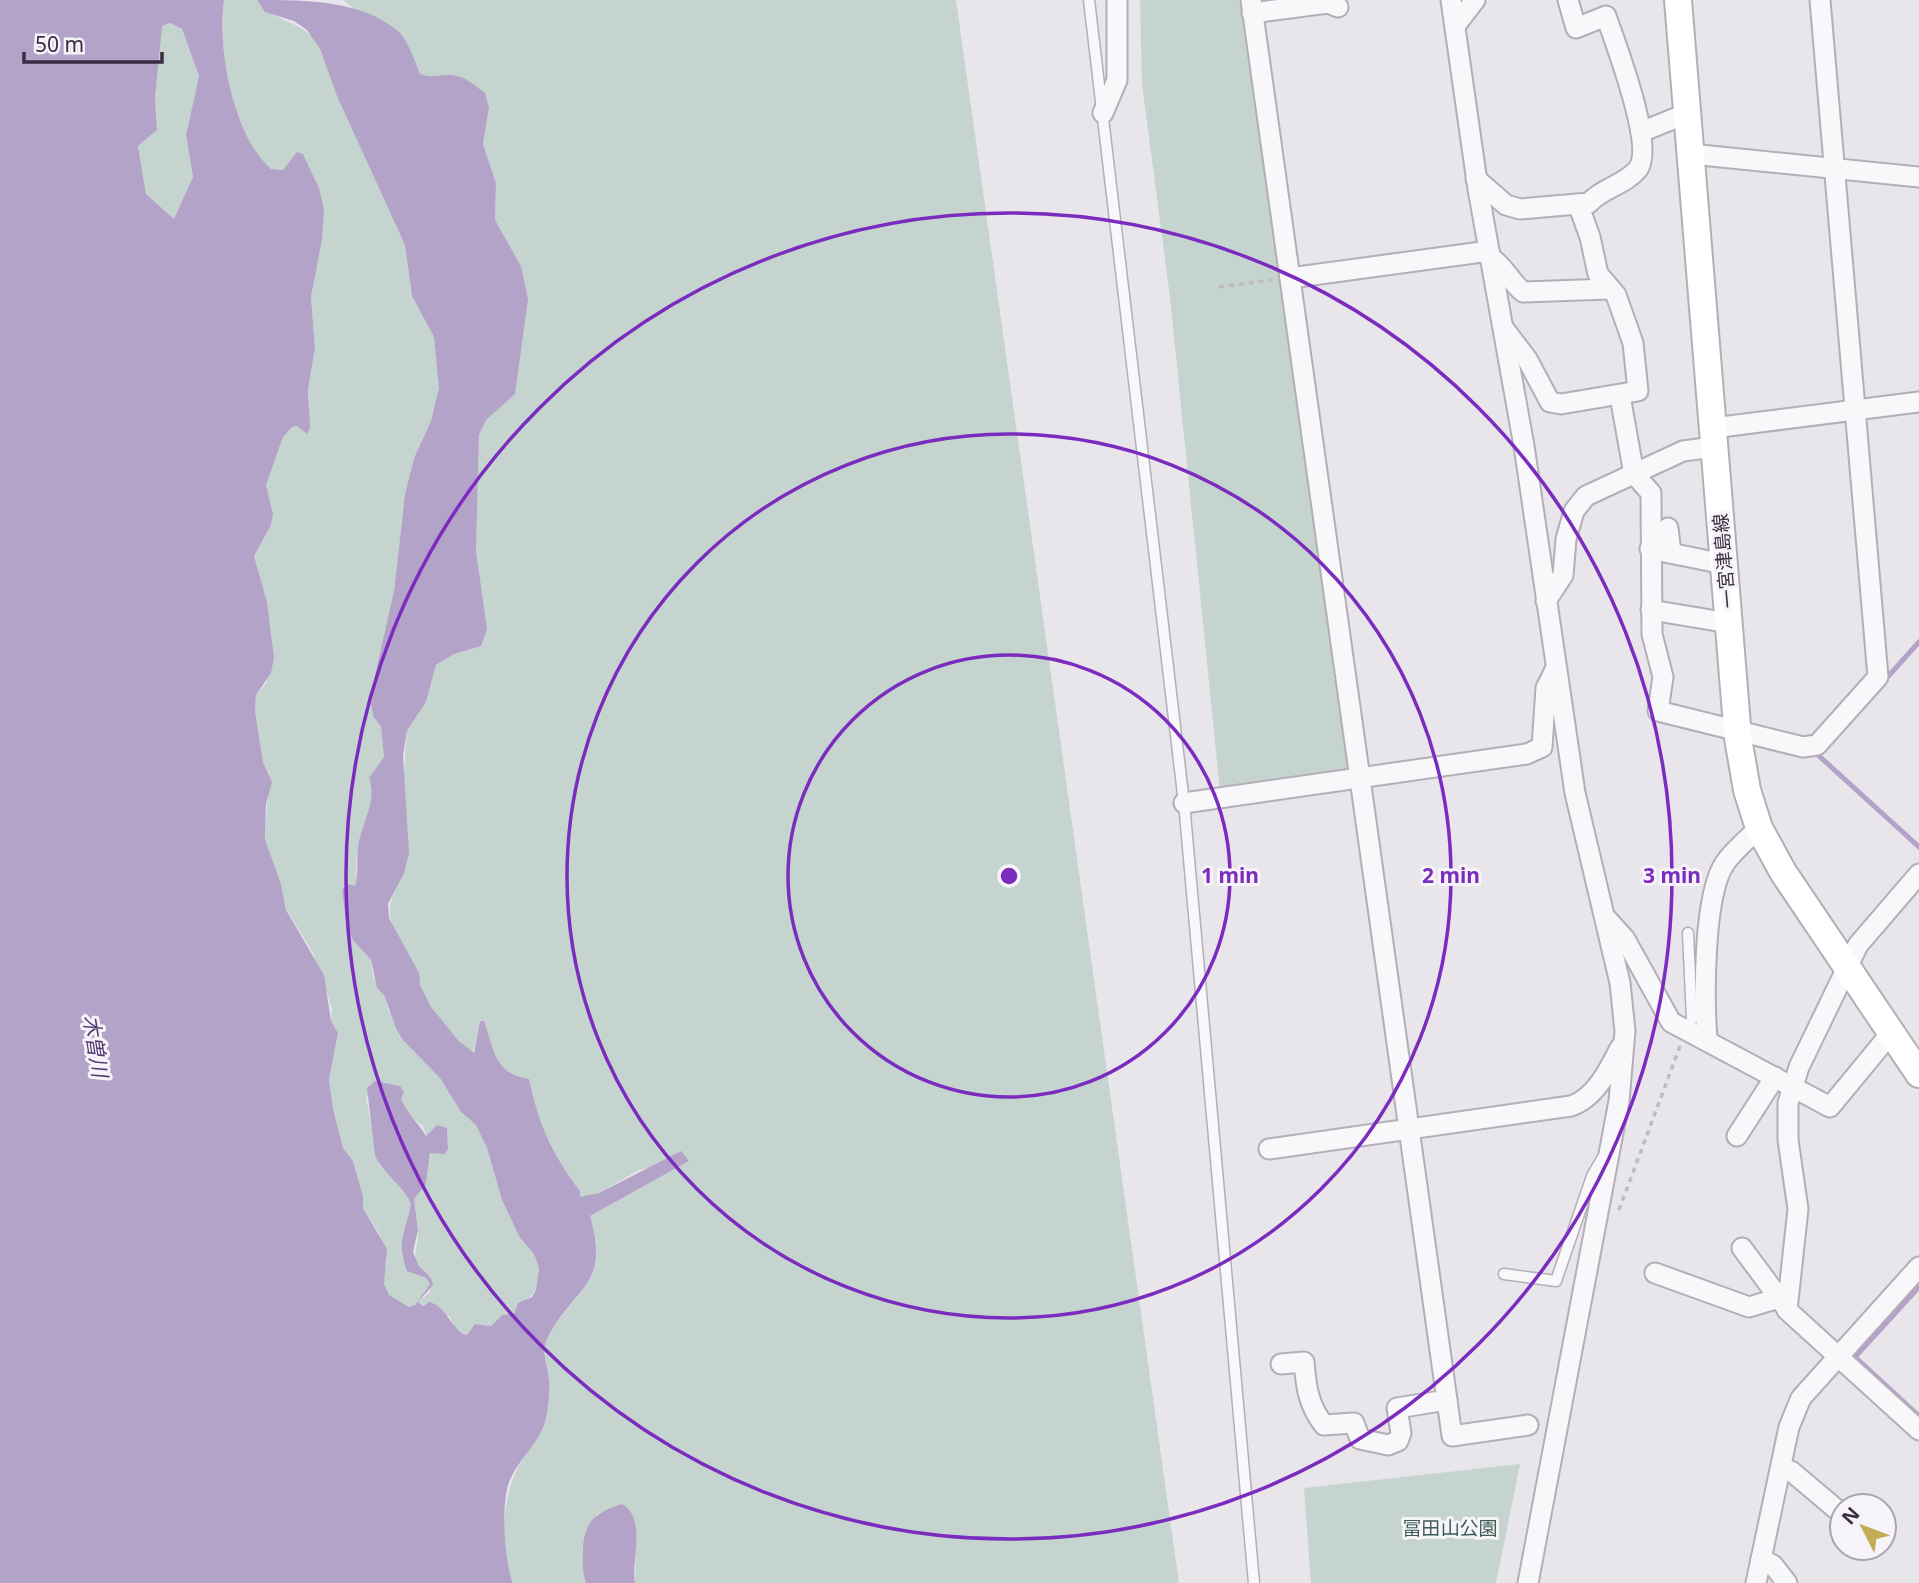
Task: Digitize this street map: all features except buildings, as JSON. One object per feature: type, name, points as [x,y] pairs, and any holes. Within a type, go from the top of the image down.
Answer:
[{"type":"main road","name":"一宮津島線","points":[[1678,0],[1738,731],[1747,790],[1759,828],[1783,872],[1919,1074]]},
{"type":"street","points":[[1103,113],[1116,80],[1117,0]]},
{"type":"street","points":[[1451,0],[1476,179],[1524,446],[1576,793],[1620,983],[1625,1040],[1619,1101],[1528,1583]]},
{"type":"street","points":[[1455,26],[1475,0]]},
{"type":"street","points":[[1476,179],[1506,205],[1520,209],[1589,203],[1597,194],[1615,187],[1638,168],[1644,156],[1641,132],[1606,16],[1576,28],[1568,0]]},
{"type":"street","points":[[1620,396],[1634,474],[1651,493],[1652,634],[1663,677],[1658,711],[1803,747],[1817,745],[1878,677],[1820,0]]},
{"type":"street","points":[[1338,7],[1328,3],[1251,6],[1411,1129],[1452,1436],[1528,1425]]},
{"type":"street","points":[[1641,132],[1688,113]]},
{"type":"street","points":[[1691,154],[1919,177]]},
{"type":"street","points":[[1503,327],[1527,359],[1550,402],[1561,404],[1638,391],[1633,343],[1616,295],[1598,274],[1590,237],[1578,204]]},
{"type":"street","points":[[1290,278],[1490,254],[1523,292],[1609,289]]},
{"type":"street","points":[[1546,601],[1563,575],[1566,539],[1573,511],[1587,496],[1714,437],[1855,410],[1919,402]]},
{"type":"street","points":[[1668,528],[1671,553]]},
{"type":"street","points":[[1650,549],[1724,564]]},
{"type":"street","points":[[1651,610],[1729,623]]},
{"type":"street","points":[[1184,803],[1527,754],[1542,747],[1546,688],[1556,669]]},
{"type":"street","points":[[1707,1040],[1704,997],[1713,904],[1724,865],[1759,828]]},
{"type":"street","points":[[1783,1304],[1798,1209],[1788,1140],[1788,1103],[1793,1087],[1846,966],[1858,945],[1919,874]]},
{"type":"street","points":[[1606,919],[1625,939],[1665,1015],[1687,1030],[1830,1107],[1891,1033]]},
{"type":"street","points":[[1269,1149],[1583,1102],[1608,1072],[1625,1040]]},
{"type":"street","points":[[1736,1128],[1775,1077]]},
{"type":"street","points":[[1742,1248],[1783,1304],[1919,1430]]},
{"type":"street","points":[[1756,1583],[1789,1427],[1801,1398],[1919,1267]]},
{"type":"street","points":[[1655,1273],[1749,1307],[1783,1304]]},
{"type":"street","points":[[1281,1363],[1304,1362],[1307,1391],[1313,1411],[1324,1425],[1354,1423],[1360,1439],[1388,1446],[1398,1441],[1401,1433],[1397,1408],[1447,1400]]},
{"type":"street","points":[[1781,1469],[1791,1471],[1828,1502]]},
{"type":"street","points":[[1761,1559],[1773,1565],[1787,1583]]},
{"type":"lane","points":[[1089,0],[1184,803],[1254,1583]]},
{"type":"lane","points":[[1687,1030],[1692,1019],[1688,933]]},
{"type":"lane","points":[[1504,1274],[1556,1281],[1592,1176],[1611,1142]]},
{"type":"path","points":[[1219,287],[1290,278]]},
{"type":"path","points":[[1615,1220],[1687,1030]]},
{"type":"green space","points":[[224,0],[257,0],[268,11],[315,39],[405,245],[412,296],[434,337],[440,388],[431,421],[414,458],[405,494],[394,591],[371,704],[373,716],[381,727],[384,757],[369,778],[372,797],[357,854],[355,886],[342,890],[346,923],[353,940],[371,960],[373,977],[384,995],[389,1012],[440,1078],[461,1112],[476,1125],[487,1148],[502,1200],[520,1238],[534,1254],[539,1268],[536,1290],[515,1314],[502,1315],[491,1326],[476,1324],[467,1335],[454,1327],[450,1317],[418,1302],[430,1292],[431,1278],[416,1260],[418,1228],[414,1199],[426,1184],[430,1153],[448,1149],[447,1128],[434,1128],[427,1137],[423,1126],[409,1115],[392,1086],[366,1097],[379,1165],[403,1189],[411,1204],[402,1244],[407,1271],[426,1278],[430,1284],[415,1305],[409,1307],[389,1295],[384,1284],[383,1271],[387,1260],[379,1233],[363,1208],[363,1196],[353,1161],[343,1148],[333,1109],[329,1080],[338,1034],[331,1021],[332,1008],[313,953],[286,909],[281,884],[265,838],[269,774],[263,762],[255,711],[256,695],[266,683],[274,657],[267,602],[254,556],[271,524],[273,514],[266,485],[283,437],[292,427],[297,426],[310,407],[308,389],[315,348],[311,297],[322,240],[319,188],[303,154],[283,170],[271,169],[258,154],[238,114],[223,42]]},
{"type":"green space","points":[[343,0],[956,0],[1179,1583],[635,1583],[636,1535],[622,1504],[597,1514],[584,1577],[586,1583],[513,1583],[504,1539],[509,1491],[523,1458],[542,1430],[546,1418],[549,1375],[545,1344],[593,1272],[596,1239],[590,1216],[689,1161],[639,1170],[599,1193],[580,1198],[580,1191],[548,1138],[537,1111],[529,1079],[516,1076],[501,1065],[480,1021],[473,1053],[450,1031],[425,996],[419,984],[418,972],[400,942],[392,922],[390,912],[395,892],[407,731],[426,702],[436,665],[454,654],[480,646],[486,629],[476,551],[479,435],[528,299],[521,266],[495,220],[496,183],[483,144],[489,108],[447,75],[432,78],[420,74],[413,58]]},
{"type":"green space","points":[[1140,0],[1245,0],[1355,774],[1220,791],[1170,297],[1142,84]]},
{"type":"green space","points":[[170,23],[182,29],[199,76],[186,135],[193,177],[175,220],[146,194],[138,146],[157,130],[155,98],[161,26]]},
{"type":"green space","name":"冨田山公園","points":[[1520,1464],[1496,1583],[1311,1583],[1304,1488]]},
{"type":"water","name":"木曽川","points":[[0,0],[224,0],[222,20],[226,66],[238,114],[247,135],[271,169],[283,170],[297,152],[303,154],[319,188],[324,210],[322,240],[311,297],[315,348],[308,389],[310,428],[307,434],[297,426],[292,427],[283,437],[266,485],[273,514],[271,525],[254,556],[267,602],[274,657],[271,673],[256,695],[255,711],[263,762],[272,782],[266,804],[265,839],[281,884],[286,910],[324,975],[331,1021],[338,1033],[329,1080],[333,1109],[343,1148],[353,1161],[363,1196],[363,1208],[387,1249],[384,1284],[389,1295],[409,1307],[415,1305],[430,1284],[426,1278],[407,1271],[402,1244],[411,1204],[375,1155],[367,1088],[375,1081],[400,1086],[404,1092],[401,1099],[426,1136],[437,1125],[447,1128],[448,1149],[445,1154],[430,1153],[426,1184],[414,1199],[418,1230],[413,1252],[419,1266],[431,1278],[433,1285],[418,1302],[424,1306],[429,1302],[441,1308],[456,1328],[467,1335],[475,1324],[491,1326],[502,1315],[514,1314],[518,1303],[532,1297],[536,1290],[539,1268],[534,1254],[520,1238],[502,1200],[487,1148],[476,1125],[461,1112],[440,1078],[403,1040],[384,995],[377,988],[371,960],[353,940],[346,923],[342,890],[347,884],[355,886],[358,847],[372,795],[369,778],[384,757],[381,727],[373,716],[371,704],[394,591],[405,494],[414,458],[431,421],[439,388],[434,337],[412,296],[405,245],[337,96],[320,49],[307,30],[294,21],[265,12],[257,0],[314,2],[353,8],[387,23],[401,34],[420,74],[459,77],[485,93],[489,108],[483,144],[496,183],[495,220],[521,266],[528,299],[515,394],[486,420],[479,435],[476,551],[487,629],[481,646],[454,654],[436,665],[426,702],[407,731],[403,756],[409,853],[404,873],[388,904],[389,918],[419,973],[420,985],[431,1007],[458,1040],[474,1053],[480,1021],[484,1021],[493,1050],[502,1066],[517,1076],[529,1079],[537,1111],[548,1138],[580,1191],[580,1197],[599,1193],[681,1151],[689,1161],[590,1216],[595,1239],[596,1258],[593,1272],[557,1321],[545,1344],[549,1376],[546,1418],[539,1435],[509,1482],[504,1518],[506,1548],[513,1583],[0,1583]],"holes":[[[170,23],[182,29],[199,76],[186,135],[193,177],[174,219],[146,194],[138,146],[157,130],[155,98],[162,26]]]},
{"type":"water","points":[[622,1504],[630,1511],[636,1529],[635,1583],[586,1583],[583,1550],[589,1525],[598,1514]]},
{"type":"waterway","points":[[1884,681],[1919,642]]},
{"type":"waterway","points":[[1821,751],[1818,755],[1919,847]]},
{"type":"waterway","points":[[1919,1287],[1855,1357],[1919,1416]]}]
